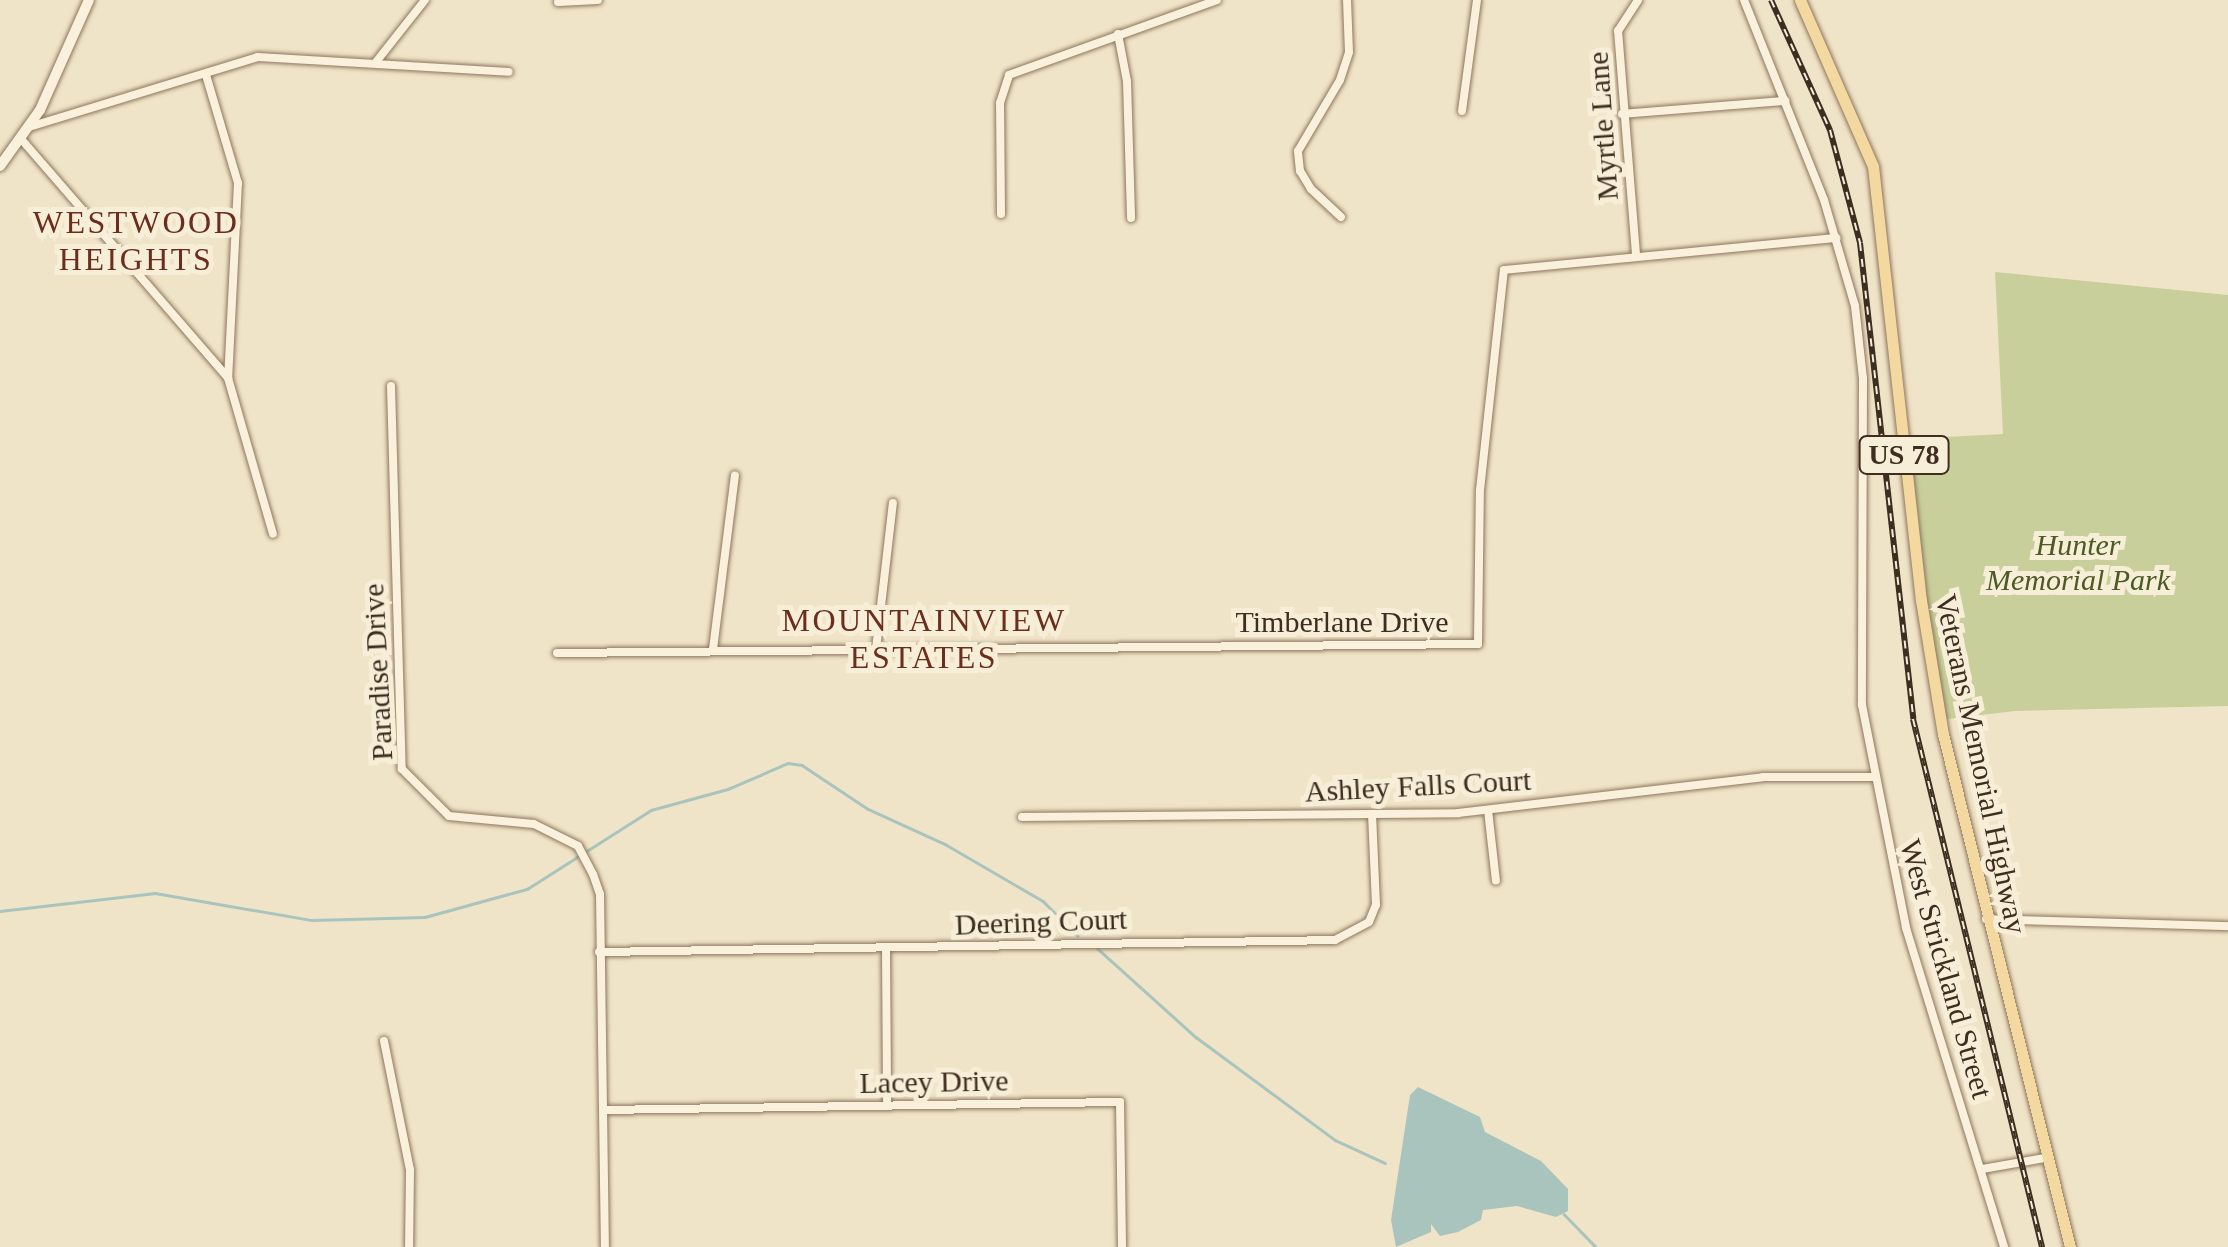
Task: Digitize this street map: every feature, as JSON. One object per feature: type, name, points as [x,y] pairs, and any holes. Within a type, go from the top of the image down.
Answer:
[{"type":"main road","name":"Veterans Memorial Highway","points":[[1800,0],[1873,166],[1920,600],[1986,920],[2070,1247]]},
{"type":"street","points":[[0,166],[29,127],[89,0]]},
{"type":"street","points":[[376,62],[424,0]]},
{"type":"street","points":[[558,2],[598,0]]},
{"type":"street","points":[[1001,214],[1000,103],[1009,75],[1217,0]]},
{"type":"street","points":[[1342,217],[1311,189],[1298,151],[1349,52],[1348,0]]},
{"type":"street","points":[[1462,110],[1477,0]]},
{"type":"street","name":"Myrtle Lane","points":[[1636,254],[1618,31],[1638,0]]},
{"type":"street","name":"West Strickland Street","points":[[1744,0],[1836,238],[1855,306],[1862,378],[1862,704],[1906,928],[2004,1247]]},
{"type":"street","points":[[1118,34],[1127,82],[1130,218]]},
{"type":"street","points":[[29,127],[258,57],[510,72]]},
{"type":"street","points":[[206,75],[238,183],[228,378],[273,534]]},
{"type":"street","points":[[1622,114],[1785,101]]},
{"type":"street","points":[[22,140],[228,378]]},
{"type":"street","name":"Timberlane Drive","points":[[557,653],[1478,644],[1480,490],[1504,270],[1636,254],[1836,238]]},
{"type":"street","name":"Paradise Drive","points":[[392,386],[402,769],[450,816],[534,824],[578,846],[600,894],[605,1247]]},
{"type":"street","points":[[713,649],[724,526],[736,475]]},
{"type":"street","points":[[876,649],[893,502]]},
{"type":"street","name":"Ashley Falls Court","points":[[1022,817],[1488,810],[1763,776],[1874,778]]},
{"type":"street","points":[[1488,810],[1496,881]]},
{"type":"street","name":"Deering Court","points":[[600,952],[1352,936],[1376,905],[1372,814]]},
{"type":"street","points":[[1986,920],[2228,926]]},
{"type":"street","points":[[886,948],[887,1106]]},
{"type":"street","points":[[384,1040],[410,1170],[409,1247]]},
{"type":"street","name":"Lacey Drive","points":[[603,1110],[1120,1102],[1122,1247]]},
{"type":"street","points":[[1982,1169],[2045,1158]]},
{"type":"green space","name":"Hunter Memorial Park","points":[[1995,272],[2228,295],[2228,706],[2015,711],[1940,720],[1906,439],[2003,434]]},
{"type":"water","points":[[1418,1087],[1480,1117],[1485,1132],[1541,1161],[1568,1189],[1568,1211],[1556,1217],[1517,1206],[1483,1210],[1481,1220],[1458,1232],[1440,1236],[1431,1224],[1431,1232],[1396,1247],[1391,1220],[1410,1095]]},
{"type":"waterway","points":[[0,911],[155,893],[312,920],[425,917],[527,889],[651,810],[728,789],[788,763],[802,765],[868,809],[945,844],[1043,901],[1078,936]]},
{"type":"waterway","points":[[1097,948],[1196,1037],[1335,1140],[1385,1163]]},
{"type":"waterway","points":[[1564,1214],[1596,1247]]},
{"type":"railway","points":[[1771,0],[1830,130],[1860,243],[1913,719],[2042,1247]]},
{"type":"district","name":"WESTWOOD HEIGHTS","points":[[136,242]]},
{"type":"district","name":"MOUNTAINVIEW ESTATES","points":[[924,640]]}]
